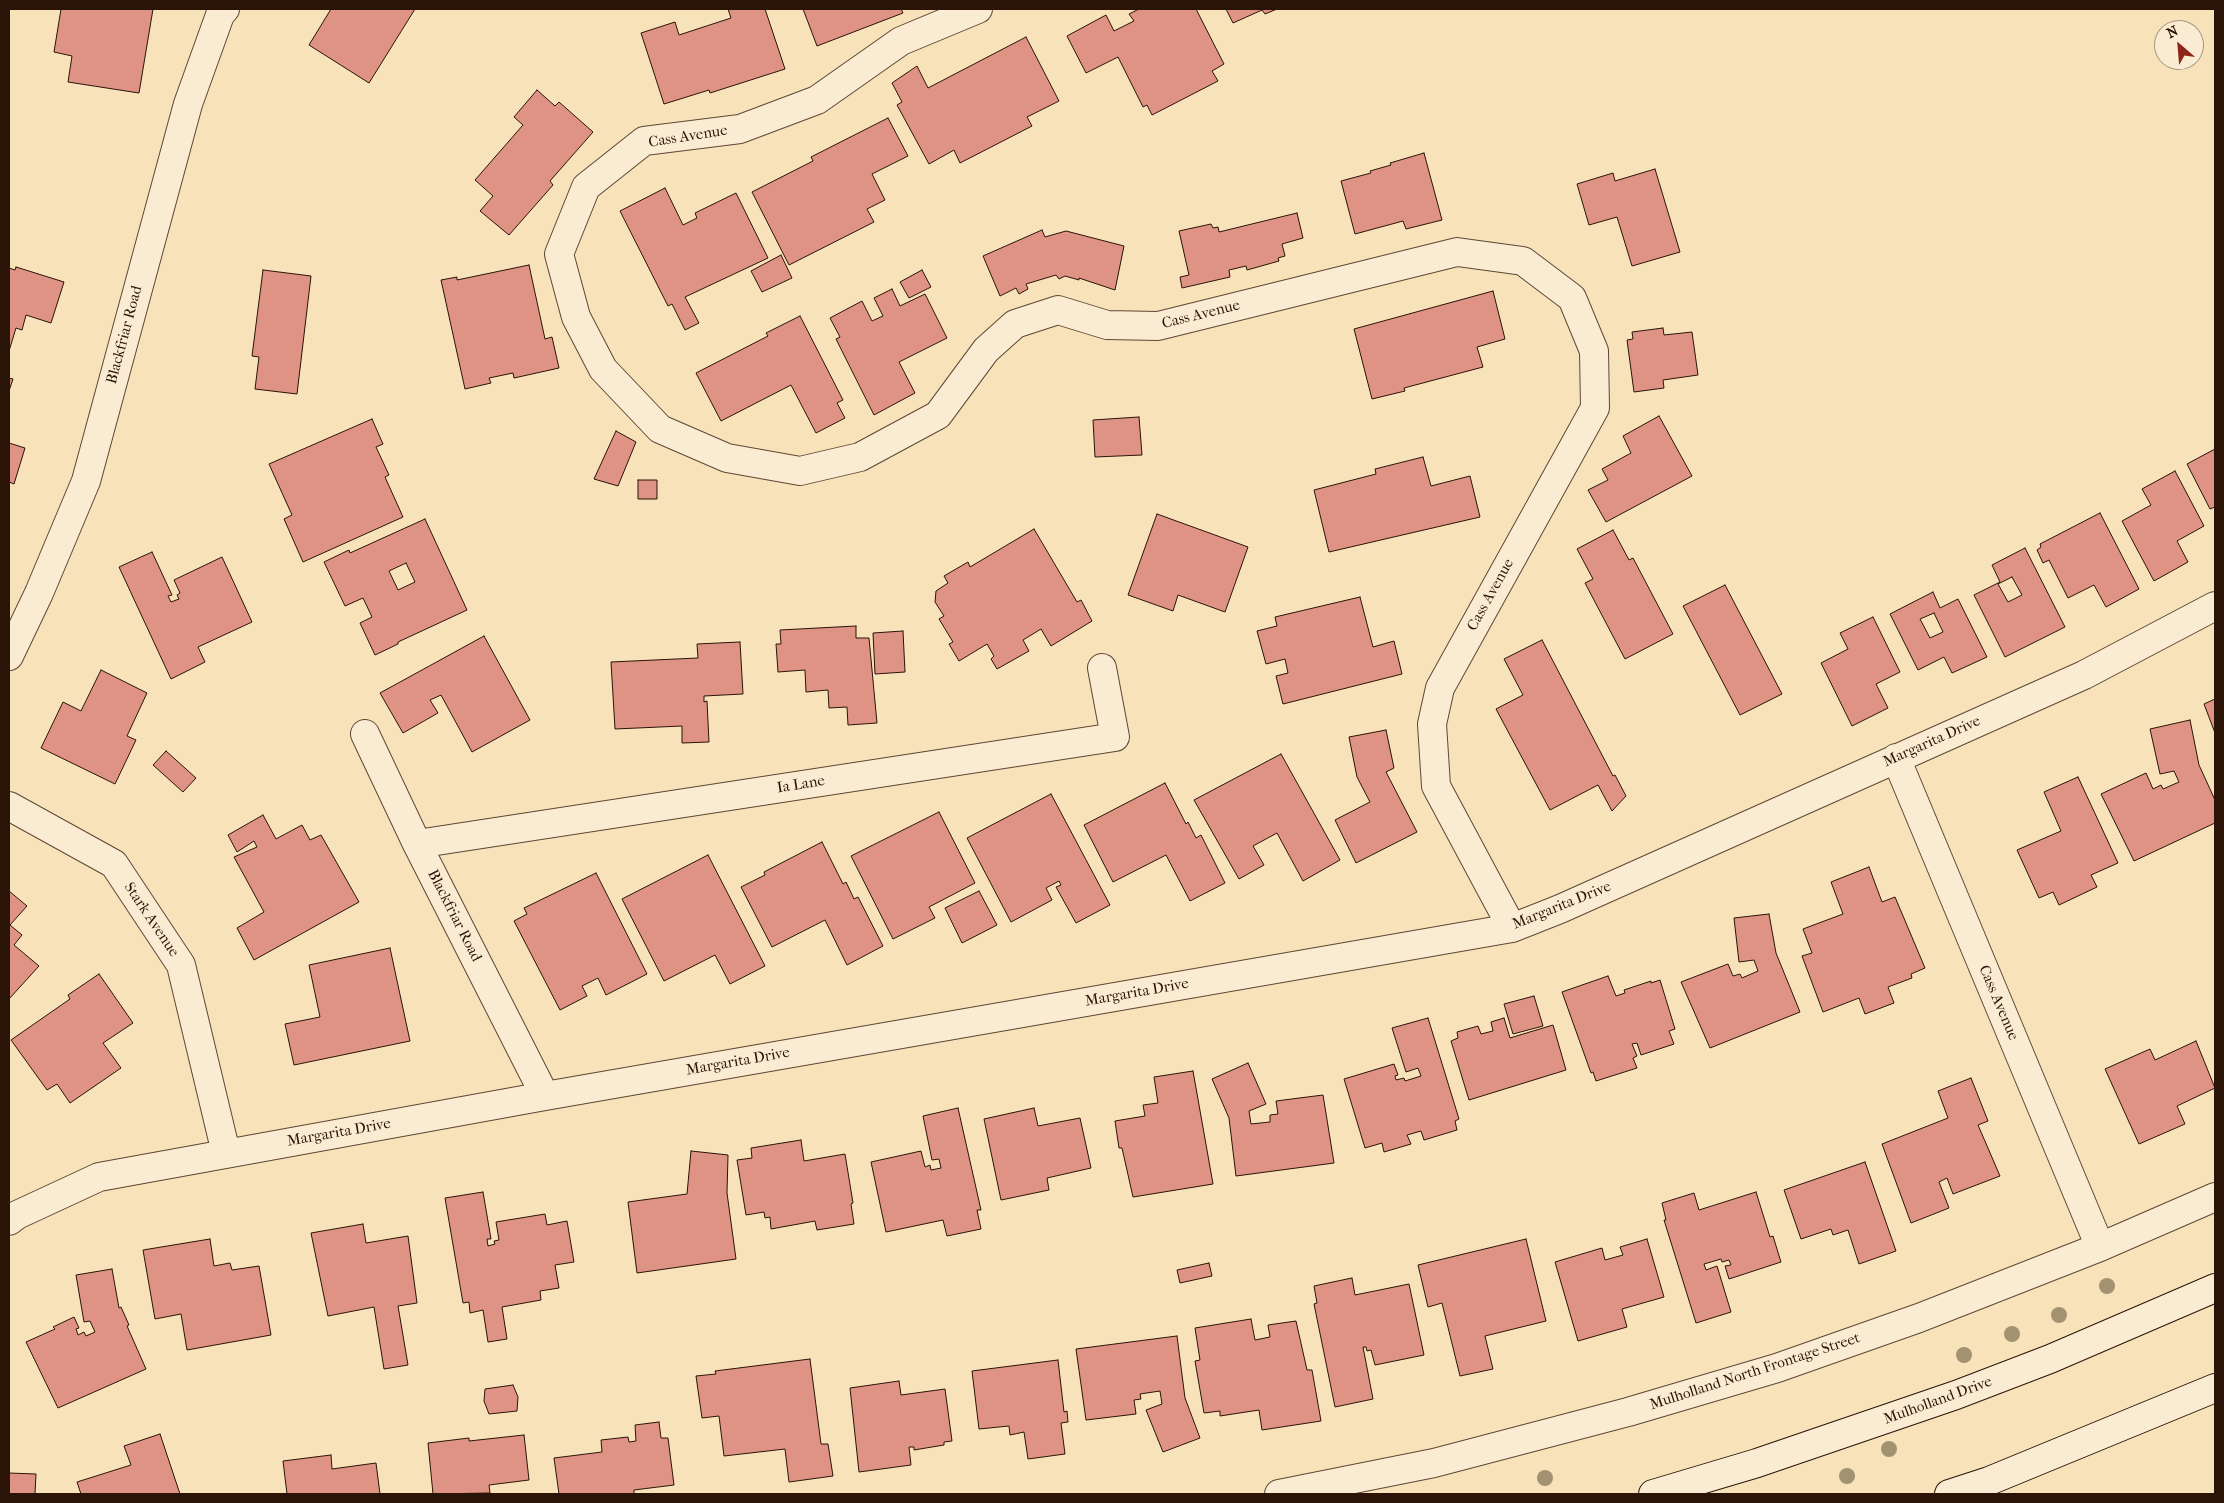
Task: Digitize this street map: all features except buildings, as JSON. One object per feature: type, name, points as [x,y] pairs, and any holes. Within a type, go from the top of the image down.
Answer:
[{"type":"street","name":"Blackfriar Road","points":[[9,656],[39,593],[86,481],[188,104],[220,15],[225,9]]},
{"type":"street","name":"Cass Avenue","points":[[978,9],[901,41],[818,100],[740,129],[644,141],[586,187],[559,254],[576,317],[603,369],[660,429],[727,458],[800,471],[860,457],[938,416],[986,350],[1015,324],[1058,310],[1107,324],[1158,326],[1457,252],[1523,261],[1572,298],[1594,351],[1595,408],[1440,688],[1432,724],[1436,786],[1512,928]]},
{"type":"street","name":"Margarita Drive","points":[[9,1221],[17,1215],[99,1177],[545,1096],[1512,928],[1560,909],[2084,675],[2215,606]]},
{"type":"street","name":"Ia Lane","points":[[417,844],[1115,737],[1102,668]]},
{"type":"street","name":"Blackfriar Road","points":[[366,734],[417,844],[545,1096]]},
{"type":"street","name":"Cass Avenue","points":[[1896,758],[2100,1247]]},
{"type":"street","name":"Stark Avenue","points":[[9,806],[114,864],[182,965],[226,1153]]},
{"type":"street","name":"Mulholland North Frontage Street","points":[[1279,1494],[1434,1463],[1628,1412],[1777,1368],[1919,1318],[2100,1247],[2215,1197]]},
{"type":"street","name":"Mulholland Drive","points":[[1653,1494],[1757,1463],[1956,1395],[2050,1360],[2215,1288]]},
{"type":"street","points":[[1949,1494],[1989,1481],[2215,1388]]}]
